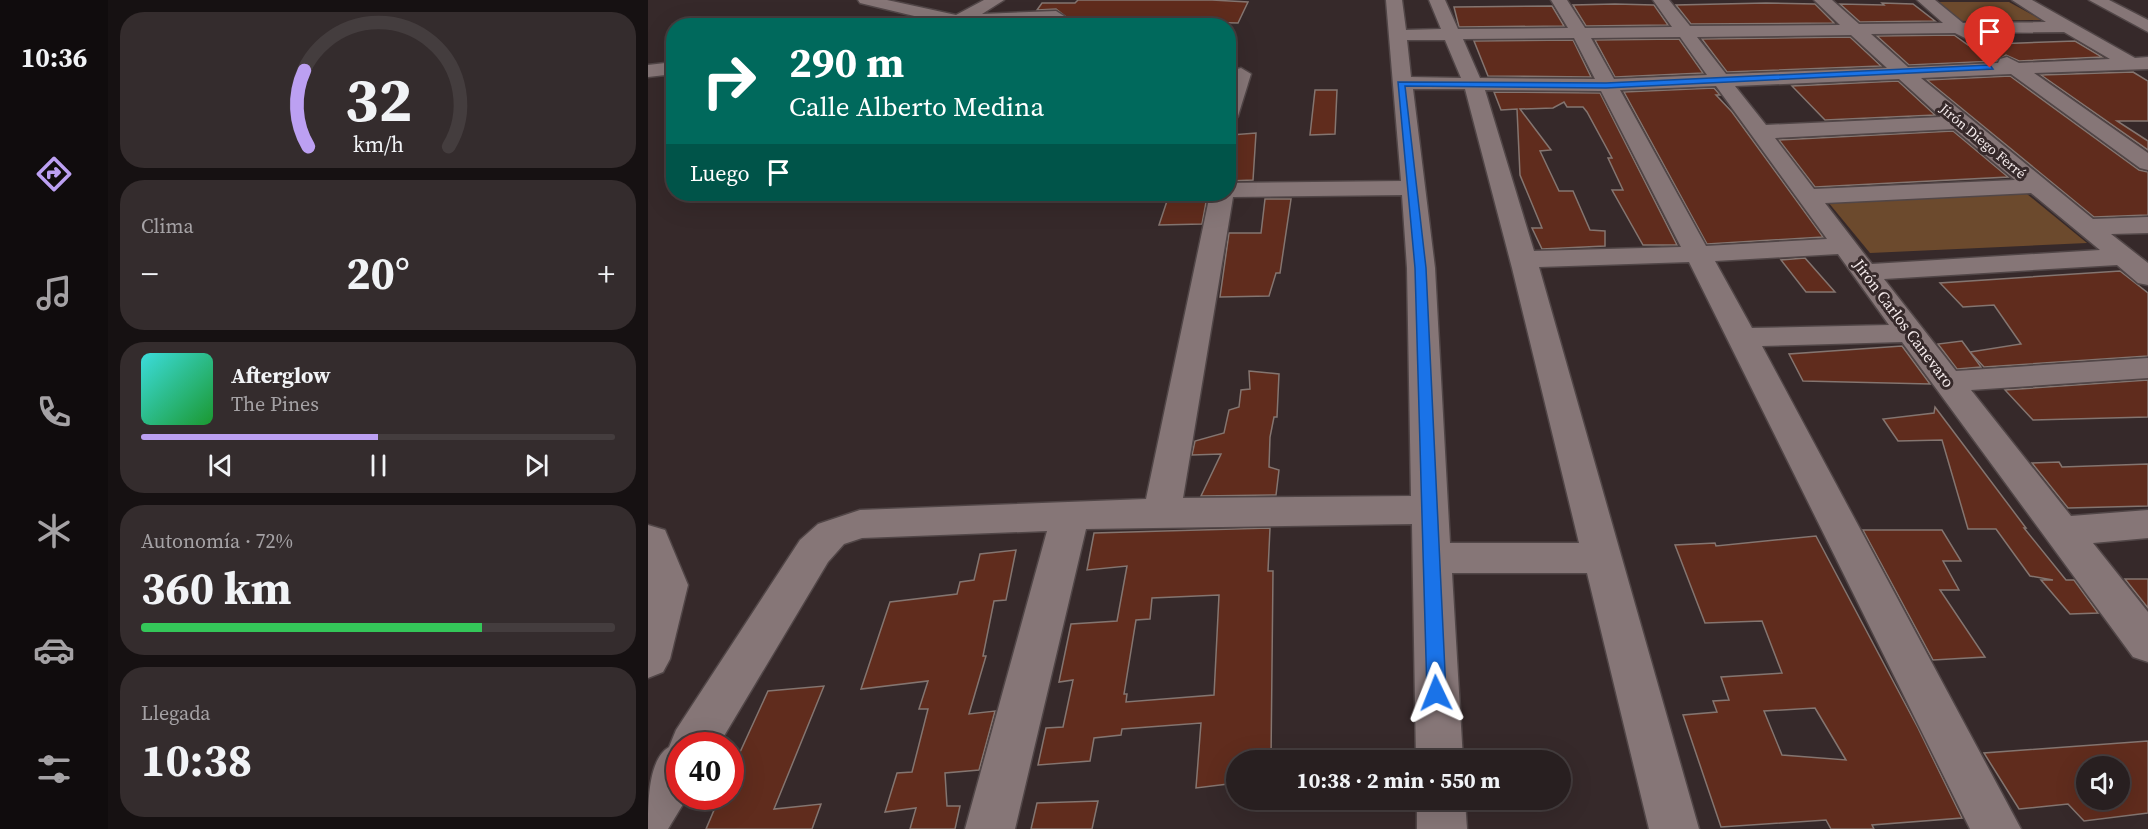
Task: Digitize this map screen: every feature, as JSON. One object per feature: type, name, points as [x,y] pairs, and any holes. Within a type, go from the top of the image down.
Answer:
[{"type":"street","points":[[866,0],[945,18]]},
{"type":"street","points":[[963,18],[996,0]]},
{"type":"street","points":[[1055,18],[1071,0]]},
{"type":"street","points":[[1394,0],[1420,268],[1439,750]]},
{"type":"street","points":[[1437,0],[1474,86],[1523,259],[1674,829]]},
{"type":"street","points":[[1559,0],[1580,33],[1698,254],[1996,829]]},
{"type":"street","name":"Jirón Carlos Canevaro","points":[[1661,0],[1810,196],[1910,333],[2148,644]]},
{"type":"street","name":"Jirón Diego Ferré","points":[[1822,0],[1959,122],[2148,277]]},
{"type":"street","points":[[1925,0],[1958,28],[2148,163]]},
{"type":"street","points":[[2020,0],[2065,27],[2139,63],[2148,74]]},
{"type":"street","points":[[2097,0],[2148,27]]},
{"type":"street","points":[[1397,35],[2065,27]]},
{"type":"street","points":[[1401,83],[1474,86],[1606,85],[2139,63]]},
{"type":"street","points":[[648,71],[666,69]]},
{"type":"street","points":[[1236,90],[1241,74]]},
{"type":"street","points":[[1762,132],[1959,122]]},
{"type":"street","points":[[1810,196],[2037,186]]},
{"type":"street","points":[[1236,190],[1411,188]]},
{"type":"street","points":[[1162,512],[1221,201]]},
{"type":"street","points":[[2088,227],[2148,225]]},
{"type":"street","points":[[1523,259],[1698,254],[1846,246]]},
{"type":"street","points":[[1866,272],[2123,256]]},
{"type":"street","points":[[1742,338],[1910,333]]},
{"type":"street","points":[[1948,382],[2148,368]]},
{"type":"street","points":[[701,732],[814,551],[831,534],[860,524],[1162,512],[1430,510]]},
{"type":"street","points":[[990,829],[1070,516]]},
{"type":"street","points":[[2060,531],[2148,524]]},
{"type":"street","points":[[648,540],[652,540],[668,585],[648,659]]},
{"type":"street","points":[[1431,558],[1602,558]]},
{"type":"street","points":[[648,816],[666,787]]},
{"type":"street","points":[[1441,810],[1442,829]]},
{"type":"shaded area","points":[[1932,2],[2009,2],[2042,20],[1960,21]]},
{"type":"shaded area","points":[[2027,194],[2087,243],[1870,253],[1828,202]]},
{"type":"building","points":[[1078,0],[1248,2],[1238,23],[1236,23],[1236,18],[1064,18],[1066,17],[1056,9],[1037,10],[1042,3],[1075,3]]},
{"type":"building","points":[[1882,3],[1913,4],[1935,21],[1860,22],[1840,4],[1884,5]]},
{"type":"building","points":[[1815,4],[1834,23],[1691,24],[1676,5]]},
{"type":"building","points":[[1573,5],[1654,5],[1668,25],[1586,26]]},
{"type":"building","points":[[1552,6],[1564,26],[1459,27],[1454,7]]},
{"type":"building","points":[[1954,35],[1968,45],[2075,41],[2102,57],[2019,61],[2006,55],[1997,61],[1909,65],[1877,36]]},
{"type":"building","points":[[1850,37],[1881,66],[1727,72],[1702,39]]},
{"type":"building","points":[[1679,39],[1703,73],[1615,77],[1595,40]]},
{"type":"building","points":[[1573,40],[1591,77],[1488,76],[1474,41]]},
{"type":"building","points":[[2133,72],[2148,81],[2148,121],[2117,121],[2148,141],[2148,150],[2041,75]]},
{"type":"building","points":[[2010,76],[2139,170],[2148,172],[2148,215],[2094,217],[1927,80]]},
{"type":"building","points":[[1898,81],[1935,115],[1825,120],[1792,86]]},
{"type":"building","points":[[1714,88],[1720,95],[1716,95],[1732,112],[1823,237],[1707,244],[1624,92]]},
{"type":"building","points":[[1315,90],[1337,90],[1335,134],[1310,135]]},
{"type":"building","points":[[1494,92],[1600,93],[1677,245],[1643,245],[1612,190],[1623,190],[1608,158],[1612,158],[1587,112],[1583,107],[1567,107],[1564,102],[1553,108],[1520,109],[1551,150],[1540,151],[1559,191],[1573,191],[1590,230],[1605,231],[1605,246],[1542,249],[1532,228],[1542,228],[1520,175],[1517,109],[1501,110]]},
{"type":"building","points":[[1953,131],[2008,177],[1815,187],[1779,140]]},
{"type":"building","points":[[1256,133],[1253,180],[1236,181],[1236,135]]},
{"type":"building","points":[[1265,199],[1291,199],[1280,273],[1276,273],[1269,296],[1220,297],[1229,233],[1261,233]]},
{"type":"building","points":[[1167,201],[1206,201],[1202,224],[1159,225]]},
{"type":"building","points":[[1805,258],[1835,292],[1806,292],[1781,260]]},
{"type":"building","points":[[2120,271],[2148,293],[2148,356],[1984,367],[1970,352],[2021,344],[1994,305],[1963,307],[1940,283]]},
{"type":"building","points":[[1962,341],[1981,367],[1957,369],[1938,344]]},
{"type":"building","points":[[1902,346],[1930,384],[1803,381],[1789,354]]},
{"type":"building","points":[[1249,371],[1279,374],[1277,417],[1274,417],[1270,437],[1269,467],[1279,470],[1276,495],[1201,496],[1221,454],[1192,455],[1195,441],[1224,433],[1229,410],[1239,407],[1241,390],[1250,389]]},
{"type":"building","points":[[2148,380],[2148,417],[2033,420],[2005,390]]},
{"type":"building","points":[[1935,407],[2026,528],[2024,528],[2066,580],[2074,580],[2098,613],[2070,614],[2041,580],[2053,580],[2030,576],[1996,529],[1968,529],[1942,440],[1898,441],[1883,419],[1934,413]]},
{"type":"building","points":[[2059,462],[2062,467],[2148,464],[2148,506],[2068,508],[2032,463]]},
{"type":"building","points":[[1270,528],[1268,571],[1273,571],[1271,750],[1226,750],[1226,784],[1196,788],[1201,723],[1122,729],[1121,735],[1094,738],[1090,761],[1038,765],[1046,728],[1063,727],[1073,680],[1059,682],[1071,624],[1117,621],[1127,566],[1087,570],[1094,533]],"holes":[[[1219,595],[1214,695],[1126,702],[1127,694],[1124,694],[1136,620],[1150,619],[1152,598]]]},
{"type":"building","points":[[1863,530],[1942,530],[1961,561],[1943,561],[1959,590],[1940,590],[1985,657],[1933,660]]},
{"type":"building","points":[[1816,536],[1918,728],[1962,818],[1872,825],[1874,829],[1831,829],[1826,820],[1721,827],[1683,715],[1717,712],[1713,701],[1729,700],[1721,677],[1782,673],[1762,621],[1705,623],[1675,545],[1715,543],[1716,546]],"holes":[[[1815,708],[1846,760],[1782,755],[1764,711]]]},
{"type":"building","points":[[1016,550],[1006,600],[994,601],[983,656],[986,656],[969,714],[995,711],[979,770],[945,773],[947,806],[960,806],[955,829],[910,829],[916,808],[885,812],[897,773],[912,772],[928,709],[919,709],[928,681],[861,689],[890,602],[957,594],[960,582],[974,580],[980,554]]},
{"type":"building","points":[[2125,579],[2148,579],[2148,608]]},
{"type":"building","points":[[824,686],[774,809],[821,804],[812,829],[706,829],[714,810],[744,810],[744,743],[768,691]]},
{"type":"building","points":[[2148,741],[2148,813],[2084,821],[2068,804],[2019,809],[1984,753]]},
{"type":"building","points":[[1098,801],[1092,829],[1031,829],[1037,803]]},
{"type":"route","points":[[1436,693],[1420,268],[1401,83],[1474,86],[1606,85],[1990,68]]}]
